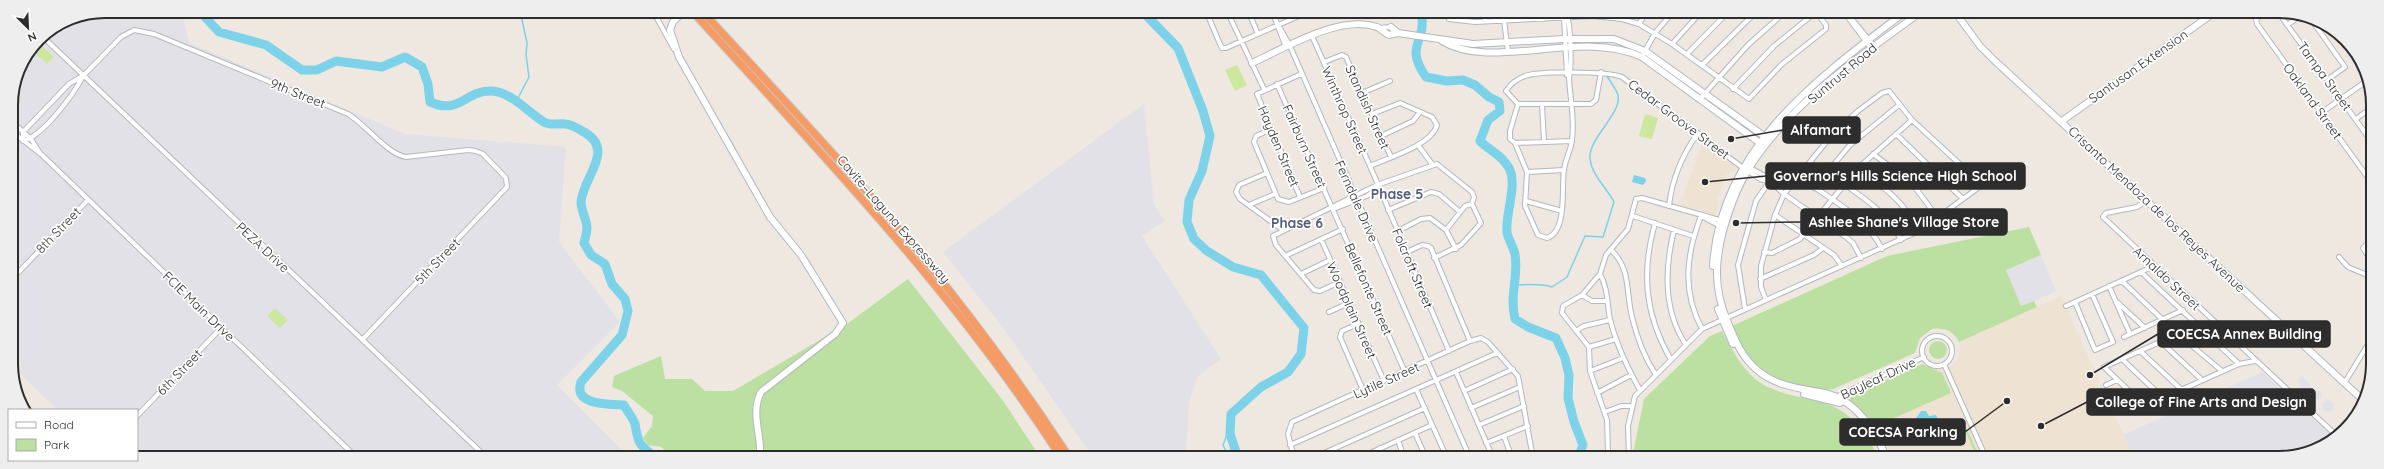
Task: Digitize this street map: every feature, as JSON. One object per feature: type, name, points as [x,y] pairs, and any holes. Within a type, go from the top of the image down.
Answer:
[{"type":"highway","name":"Cavite–Laguna Expressway","points":[[698,18],[868,205],[922,268],[986,350],[1056,451]]},
{"type":"highway","name":"Cavite–Laguna Expressway","points":[[708,18],[873,199],[928,264],[1016,379],[1064,451]]},
{"type":"street","points":[[657,18],[770,217],[801,255],[843,323],[835,334],[761,392],[756,404],[759,451]]},
{"type":"street","points":[[678,18],[670,30],[679,57]]},
{"type":"street","points":[[1209,18],[1222,48],[1295,18]]},
{"type":"street","points":[[1230,18],[1264,89],[1300,74]]},
{"type":"street","points":[[1251,18],[1258,34]]},
{"type":"street","name":"Ferndale Drive","points":[[1275,18],[1422,350],[1428,358],[1428,362],[1467,451]]},
{"type":"street","points":[[1449,18],[1485,22],[1524,19],[1578,18]]},
{"type":"street","points":[[1485,18],[1485,22]]},
{"type":"street","points":[[1614,18],[1639,24],[1655,33],[1687,54],[1747,99],[1751,98],[1781,65],[1826,29],[1826,25],[1821,18]]},
{"type":"street","points":[[1639,24],[1642,18]]},
{"type":"street","points":[[1643,54],[1655,33],[1668,18]]},
{"type":"street","points":[[1672,44],[1696,18]]},
{"type":"street","points":[[1687,54],[1722,18]]},
{"type":"street","points":[[1702,65],[1750,18]]},
{"type":"street","points":[[1700,99],[1718,77],[1758,36],[1778,18]]},
{"type":"street","points":[[1733,89],[1774,46],[1809,18]]},
{"type":"street","points":[[1850,18],[1873,47]]},
{"type":"street","name":"Suntrust Road","points":[[1835,399],[1784,385],[1762,374],[1742,353],[1724,319],[1719,298],[1716,277],[1718,249],[1723,224],[1736,194],[1745,167],[1764,136],[1787,110],[1816,82],[1897,18]]},
{"type":"street","name":"Suntrust Road","points":[[1745,167],[1822,88],[1873,47],[1913,18]]},
{"type":"street","name":"Crisanto Mendoza de los Reyes Avenue","points":[[1959,18],[1980,46],[2359,397]]},
{"type":"street","name":"Santusan Extension","points":[[2062,121],[2207,18]]},
{"type":"street","name":"Oakland Street","points":[[2259,18],[2256,21],[2366,174]]},
{"type":"street","name":"Tampa Street","points":[[2282,18],[2366,134]]},
{"type":"street","points":[[1563,19],[1567,38]]},
{"type":"street","points":[[1569,19],[1567,46],[1571,102],[1572,141],[1564,170],[1562,211],[1556,233],[1547,238],[1542,238],[1527,213],[1527,172],[1515,144],[1510,139],[1510,131],[1518,104],[1542,104],[1571,102],[1594,102],[1602,72]]},
{"type":"street","points":[[1504,20],[1508,52]]},
{"type":"street","points":[[2287,25],[2295,20]]},
{"type":"street","points":[[1252,63],[1289,49],[1312,36],[1347,25],[1361,24],[1378,28],[1391,27],[1399,33]]},
{"type":"street","points":[[2316,26],[2345,67],[2327,80]]},
{"type":"street","points":[[1378,28],[1389,35],[1399,33],[1442,41],[1473,44],[1567,38],[1614,39],[1643,54],[1706,93],[1770,141]]},
{"type":"street","name":"9th Street","points":[[31,139],[76,91],[84,76],[121,37],[127,33],[140,30],[154,34],[348,114],[359,121],[397,156],[476,151],[483,154],[507,182]]},
{"type":"street","name":"Winthrop Street","points":[[1312,36],[1379,186]]},
{"type":"street","points":[[1442,41],[1452,47],[1472,51],[1508,52],[1567,46],[1612,46],[1643,54],[1700,99],[1766,146]]},
{"type":"street","name":"PEZA Drive","points":[[48,42],[272,256],[363,339],[480,451]]},
{"type":"street","name":"Standish Street","points":[[1324,62],[1342,55],[1346,57],[1391,157]]},
{"type":"street","name":"Cedar Groove Street","points":[[1518,104],[1506,92],[1518,79],[1530,75],[1569,75],[1602,72],[1612,73],[1634,84],[1760,179],[1769,181],[1784,194],[1853,243],[1861,258]]},
{"type":"street","name":"9th Street","points":[[23,132],[69,84],[84,76]]},
{"type":"street","points":[[1362,93],[1390,81]]},
{"type":"street","name":"Fairburn Street","points":[[1277,84],[1332,208]]},
{"type":"street","points":[[2321,113],[2363,84]]},
{"type":"street","name":"Hayden Street","points":[[1264,89],[1257,94],[1300,197]]},
{"type":"street","points":[[1628,451],[1627,432],[1635,396],[1702,329],[1919,231],[1978,188],[1976,180],[1912,120],[1889,91],[1882,93],[1838,129],[1784,194],[1775,215],[1764,252],[1760,279],[1766,300]]},
{"type":"street","points":[[1370,166],[1418,145],[1437,127],[1436,122],[1432,117],[1400,103],[1372,114]]},
{"type":"street","points":[[1542,104],[1544,142]]},
{"type":"street","points":[[1814,188],[1850,145],[1899,105]]},
{"type":"street","points":[[1382,136],[1413,121],[1420,112]]},
{"type":"street","points":[[2356,119],[2366,112]]},
{"type":"street","points":[[1764,252],[1772,253],[1797,242],[1857,169],[1912,120]]},
{"type":"street","name":"FCIE Main Drive","points":[[18,127],[31,139],[42,155]]},
{"type":"street","points":[[1272,129],[1254,138],[1278,199],[1285,202],[1324,188]]},
{"type":"street","points":[[23,132],[23,141],[31,139]]},
{"type":"street","points":[[1669,206],[1671,188],[1678,169],[1698,132]]},
{"type":"street","points":[[1896,134],[1963,199]]},
{"type":"street","name":"FCIE Main Drive","points":[[18,137],[42,155],[350,451]]},
{"type":"street","points":[[1515,144],[1572,141]]},
{"type":"street","points":[[1418,145],[1432,164]]},
{"type":"street","points":[[1873,154],[1911,182],[1938,218]]},
{"type":"street","points":[[1340,282],[1317,291],[1285,256],[1274,239],[1276,234],[1332,208],[1356,199],[1379,186],[1432,164],[1440,165],[1472,192],[1474,197],[1472,204],[1481,222],[1456,249],[1434,258]]},
{"type":"street","points":[[1857,169],[1903,203],[1919,231]]},
{"type":"street","points":[[1527,172],[1564,170]]},
{"type":"street","points":[[1267,173],[1236,188],[1237,196],[1283,230]]},
{"type":"street","points":[[1798,176],[1870,229],[1882,249]]},
{"type":"street","points":[[1746,309],[1738,266],[1756,201],[1769,181]]},
{"type":"street","name":"5th Street","points":[[363,339],[507,187],[507,182]]},
{"type":"street","points":[[1844,184],[1881,211],[1892,224],[1901,240]]},
{"type":"street","name":"Folcroft Street","points":[[1379,186],[1448,351]]},
{"type":"street","points":[[1388,210],[1431,192],[1438,194],[1460,212]]},
{"type":"street","points":[[1249,205],[1275,194]]},
{"type":"street","points":[[1608,451],[1608,425],[1605,412],[1590,371],[1589,347],[1562,310],[1565,303],[1582,295],[1600,274],[1604,260],[1625,235],[1633,216],[1635,202],[1638,198],[1669,206],[1723,224]]},
{"type":"street","name":"8th Street","points":[[18,272],[88,200]]},
{"type":"street","name":"Arnaldo Street","points":[[2147,200],[2137,206],[2106,213],[2103,217],[2333,432]]},
{"type":"street","points":[[1526,201],[1562,211]]},
{"type":"street","points":[[1446,230],[1465,206],[1472,204]]},
{"type":"street","name":"Bellefonte Street","points":[[1332,208],[1343,229],[1405,372]]},
{"type":"street","points":[[1775,215],[1834,256],[1842,266]]},
{"type":"street","points":[[1633,216],[1693,236]]},
{"type":"street","points":[[1701,216],[1693,236],[1688,261],[1689,297],[1702,329]]},
{"type":"street","points":[[1398,231],[1426,217],[1446,230],[1456,249]]},
{"type":"street","points":[[1655,223],[1648,254],[1648,292],[1657,330],[1671,360]]},
{"type":"street","points":[[1285,256],[1343,229]]},
{"type":"street","points":[[1674,230],[1666,270],[1667,282],[1673,313],[1686,345]]},
{"type":"street","name":"Woodplain Street","points":[[1321,239],[1384,381]]},
{"type":"street","points":[[1407,252],[1425,245],[1430,248],[1470,341]]},
{"type":"street","points":[[1760,279],[1814,256],[1823,248]]},
{"type":"street","points":[[1612,251],[1625,267],[1629,302],[1635,331],[1644,353],[1656,375]]},
{"type":"street","points":[[2339,257],[2348,267],[2366,274]]},
{"type":"street","points":[[1302,274],[1330,260]]},
{"type":"street","points":[[2066,306],[2154,266]]},
{"type":"street","points":[[2141,272],[2239,364]]},
{"type":"street","points":[[1600,274],[1605,284],[1610,320],[1616,339],[1623,358],[1640,390]]},
{"type":"street","points":[[2122,281],[2163,320]]},
{"type":"street","points":[[2110,286],[2130,334]]},
{"type":"street","points":[[2075,302],[2095,350],[2113,342],[2092,294]]},
{"type":"street","points":[[1582,295],[1592,301],[1607,301]]},
{"type":"street","points":[[2116,301],[2145,328]]},
{"type":"street","points":[[1329,312],[1349,303]]},
{"type":"street","points":[[2124,337],[2183,310]]},
{"type":"street","points":[[1576,331],[1584,326],[1610,320]]},
{"type":"street","points":[[1358,324],[1342,331],[1340,337],[1363,390]]},
{"type":"street","points":[[2198,325],[2104,367],[2145,406],[2239,364],[2255,361]]},
{"type":"street","name":"6th Street","points":[[138,415],[221,328]]},
{"type":"street","points":[[2178,334],[2222,371]]},
{"type":"street","points":[[1936,336],[1942,337],[1950,342],[1952,351],[1950,358],[1944,364],[1932,365],[1924,357],[1923,348],[1928,340],[1936,336]]},
{"type":"street","name":"Lytile Street","points":[[1290,445],[1289,429],[1292,422],[1428,362],[1470,341],[1477,338],[1485,339],[1497,353]]},
{"type":"street","points":[[1589,347],[1616,339]]},
{"type":"street","points":[[2161,342],[2202,380]]},
{"type":"street","points":[[2344,382],[2366,347]]},
{"type":"street","points":[[2140,351],[2182,390]]},
{"type":"street","points":[[1292,451],[1290,445],[1497,353],[1518,376],[1532,451]]},
{"type":"street","name":"Bayleaf Drive","points":[[1835,399],[1924,357]]},
{"type":"street","points":[[1590,371],[1623,358]]},
{"type":"street","points":[[2122,359],[2163,398]]},
{"type":"street","points":[[1944,364],[1983,451]]},
{"type":"street","points":[[1464,391],[1513,369]]},
{"type":"street","points":[[1456,372],[1489,451]]},
{"type":"street","points":[[1597,393],[1631,375]]},
{"type":"street","points":[[2106,385],[2118,380]]},
{"type":"street","points":[[1471,408],[1520,387]]},
{"type":"street","points":[[1416,389],[1444,451]]},
{"type":"street","points":[[2112,402],[2131,393]]},
{"type":"street","points":[[1835,399],[1862,422],[1872,434],[1879,451]]},
{"type":"street","points":[[1835,399],[1854,409],[1870,426],[1883,451]]},
{"type":"street","points":[[1479,425],[1524,406]]},
{"type":"street","points":[[1605,412],[1621,406],[1632,406]]},
{"type":"street","points":[[1329,451],[1425,408]]},
{"type":"street","points":[[1374,451],[1432,425]]},
{"type":"street","points":[[1486,443],[1528,426]]},
{"type":"street","points":[[1415,433],[1423,451]]},
{"type":"street","points":[[1504,436],[1509,451]]},
{"type":"street","points":[[1398,440],[1402,451]]},
{"type":"shaded area","points":[[99,18],[184,18],[189,43],[405,134],[566,147],[559,242],[620,322],[557,385],[623,451],[138,451],[138,409],[57,409],[18,372],[18,99],[21,82],[30,61],[39,48],[48,48],[48,39],[56,33],[71,25]]},
{"type":"shaded area","points":[[1144,104],[1154,205],[1165,221],[1142,236],[1221,359],[1198,376],[1189,402],[1186,451],[1089,451],[1004,329],[943,252]]},
{"type":"shaded area","points":[[1703,143],[1739,169],[1726,175],[1717,201],[1719,206],[1715,215],[1679,205]]},
{"type":"shaded area","points":[[2041,255],[2056,291],[2021,307],[2005,270]]},
{"type":"shaded area","points":[[2061,296],[2131,451],[1890,451],[1878,425],[1846,400],[1848,397],[1922,364],[1934,370],[1949,368],[1958,359],[1960,350],[1959,342]]},
{"type":"shaded area","points":[[2262,372],[2331,434],[2313,444],[2302,448],[2285,451],[2131,451],[2123,435]]},
{"type":"shaded area","points":[[2302,375],[2314,390],[2311,394],[2305,389],[2299,394],[2295,391],[2301,385],[2297,381]]},
{"type":"shaded area","points":[[2317,390],[2322,395],[2317,400],[2312,395]]},
{"type":"shaded area","points":[[2326,400],[2330,400],[2334,406],[2330,412],[2326,412],[2322,408],[2322,404]]},
{"type":"green space","points":[[39,48],[44,48],[54,57],[47,64],[35,53]]},
{"type":"green space","points":[[1237,65],[1247,85],[1235,91],[1225,70]]},
{"type":"green space","points":[[1645,114],[1658,118],[1652,139],[1639,136]]},
{"type":"green space","points":[[2029,227],[2041,255],[2006,270],[2021,306],[2034,301],[2037,307],[1959,342],[1954,335],[1944,329],[1932,329],[1920,338],[1915,353],[1833,389],[1822,390],[1791,384],[1768,374],[1745,350],[1732,326],[1887,256]]},
{"type":"green space","points":[[908,279],[1004,402],[1036,451],[665,451],[661,447],[648,445],[643,438],[652,426],[653,416],[622,391],[612,387],[614,376],[661,356],[665,379],[692,379],[705,391],[733,391],[847,324]]},
{"type":"green space","points":[[275,308],[288,320],[280,328],[267,316]]},
{"type":"green space","points":[[1722,331],[1740,362],[1748,372],[1764,385],[1782,393],[1831,405],[1849,416],[1863,431],[1875,451],[1633,451],[1644,399],[1710,336]]},
{"type":"green space","points":[[1938,341],[1944,344],[1947,350],[1944,356],[1938,359],[1932,356],[1929,350],[1932,344]]},
{"type":"green space","points":[[1922,364],[1942,373],[1951,393],[1878,425],[1846,400],[1848,397]]},
{"type":"green space","points":[[1966,427],[1977,451],[1974,451],[1964,428]]},
{"type":"water","points":[[1634,175],[1645,178],[1646,181],[1643,185],[1632,182]]},
{"type":"water","points":[[1921,411],[1926,411],[1929,416],[1936,415],[1938,419],[1932,424],[1926,422],[1914,428],[1913,423]]},
{"type":"waterway","points":[[206,18],[219,32],[266,45],[302,70],[317,70],[336,61],[382,67],[405,57],[422,67],[428,84],[430,102],[449,106],[481,92],[498,92],[512,98],[546,123],[570,125],[584,132],[593,139],[597,147],[598,155],[581,202],[587,228],[584,243],[591,255],[605,264],[612,284],[625,299],[628,311],[622,335],[581,382],[580,390],[582,396],[587,400],[602,404],[624,405],[635,424],[638,440],[648,451]]},
{"type":"waterway","points":[[516,102],[529,77],[526,55],[527,43],[523,18]]},
{"type":"waterway","points":[[1149,18],[1178,48],[1203,111],[1210,136],[1202,171],[1189,200],[1187,222],[1194,239],[1207,251],[1233,267],[1261,275],[1304,328],[1301,354],[1288,372],[1261,387],[1231,414],[1230,434],[1236,451]]},
{"type":"waterway","points":[[1422,18],[1422,30],[1416,50],[1416,57],[1419,66],[1426,77],[1447,81],[1463,80],[1475,85],[1489,97],[1499,102],[1500,111],[1488,120],[1480,141],[1503,160],[1509,168],[1511,175],[1512,191],[1507,232],[1516,263],[1513,293],[1513,310],[1515,319],[1528,327],[1556,338],[1565,358],[1569,375],[1568,398],[1574,422],[1583,445],[1581,451]]},
{"type":"waterway","points":[[1513,285],[1537,285],[1552,287],[1567,277],[1585,236],[1603,237],[1614,202],[1594,171],[1590,159],[1594,143],[1615,110],[1618,102],[1618,95],[1607,76]]},
{"type":"waterway","points":[[1226,451],[1223,445],[1231,424]]},
{"type":"place","name":"Alfamart","points":[[1731,139]]},
{"type":"place","name":"Governor's Hills Science High School","points":[[1705,182]]},
{"type":"place","name":"Ashlee Shane's Village Store","points":[[1736,223]]},
{"type":"place","name":"COECSA Annex Building","points":[[2090,375]]},
{"type":"place","name":"COECSA Parking","points":[[2007,401]]},
{"type":"place","name":"College of Fine Arts and Design","points":[[2041,426]]},
{"type":"district","name":"Phase 5","points":[[1397,194]]},
{"type":"district","name":"Phase 6","points":[[1297,223]]}]
